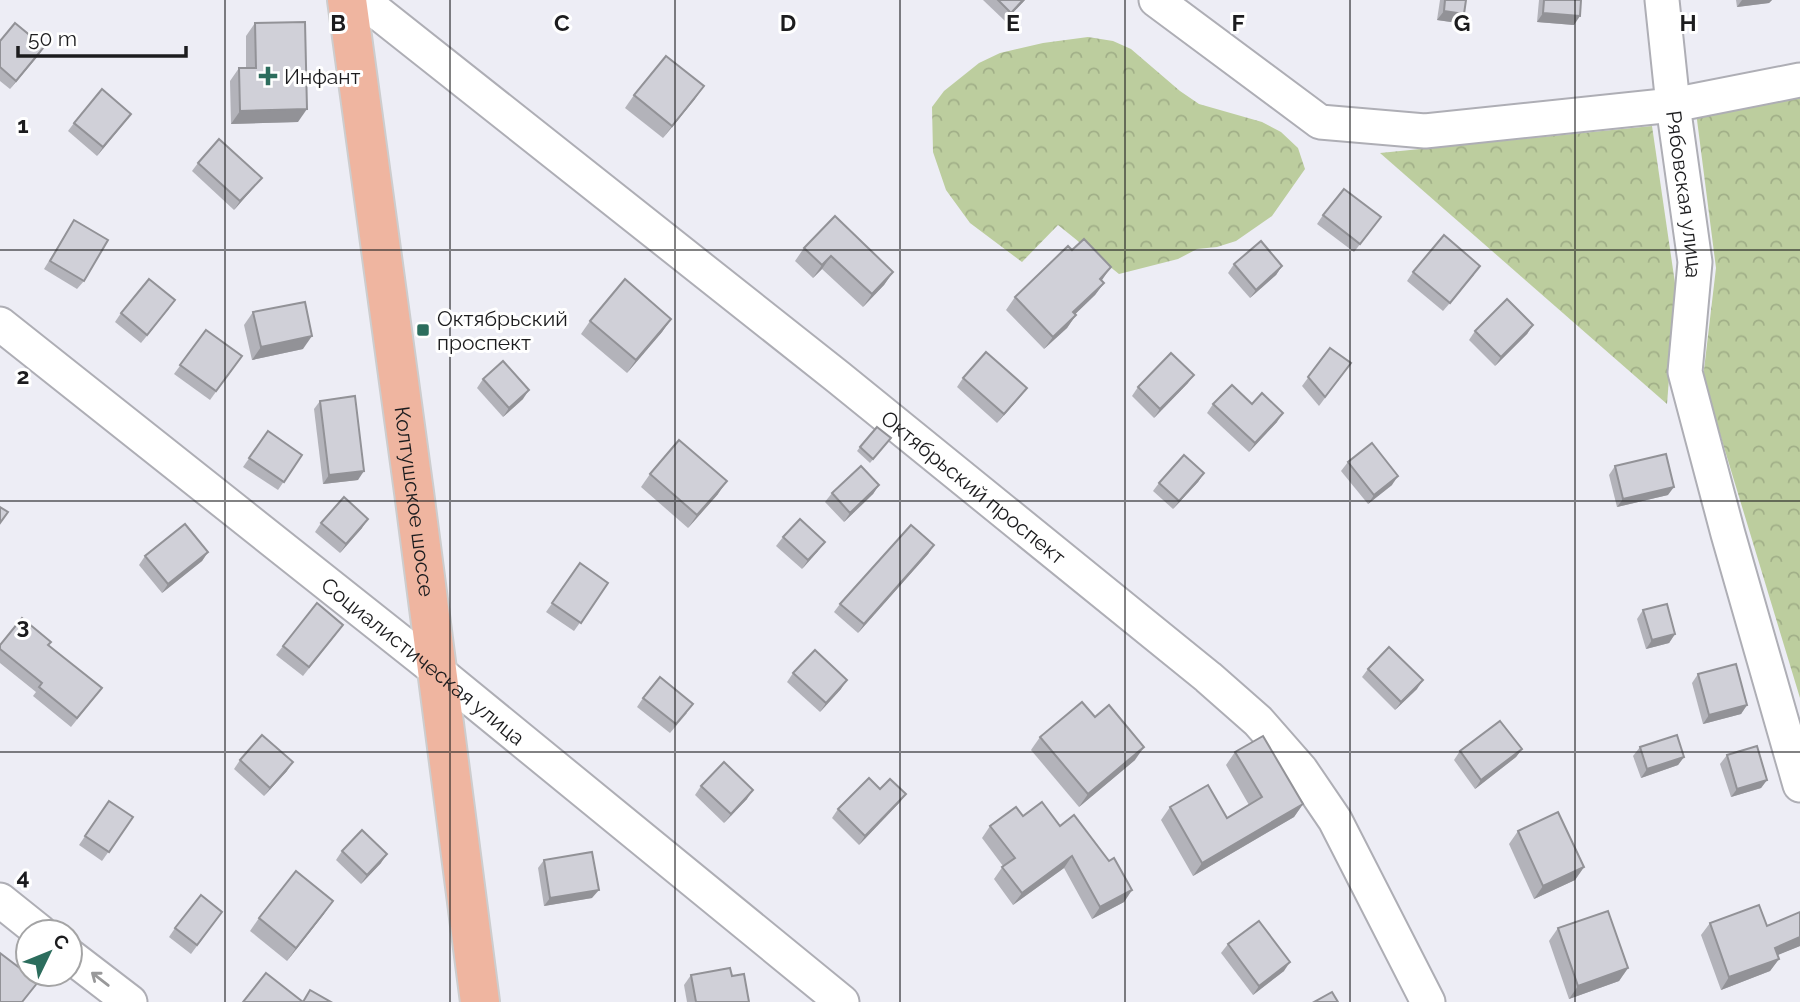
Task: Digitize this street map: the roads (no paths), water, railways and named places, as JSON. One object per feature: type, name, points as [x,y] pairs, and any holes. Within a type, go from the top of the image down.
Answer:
[{"type":"main road","name":"Колтушское шоссе","points":[[347,0],[480,1002]]},
{"type":"street","name":"Октябрьский проспект","points":[[362,0],[838,377],[1208,677],[1258,721],[1301,770],[1335,820],[1428,1002]]},
{"type":"street","name":"Рябовская улица","points":[[1156,0],[1320,122],[1426,131],[1673,105],[1695,262],[1685,372],[1800,785]]},
{"type":"street","points":[[1662,0],[1673,105],[1800,80]]},
{"type":"street","name":"Социалистическая улица","points":[[0,324],[436,670],[842,1002]]},
{"type":"street","points":[[0,900],[22,918]]},
{"type":"street","points":[[84,967],[130,1002]]},
{"type":"place","name":"Инфант","points":[[268,76]]},
{"type":"place","name":"Октябрьский проспект","points":[[423,330]]}]
